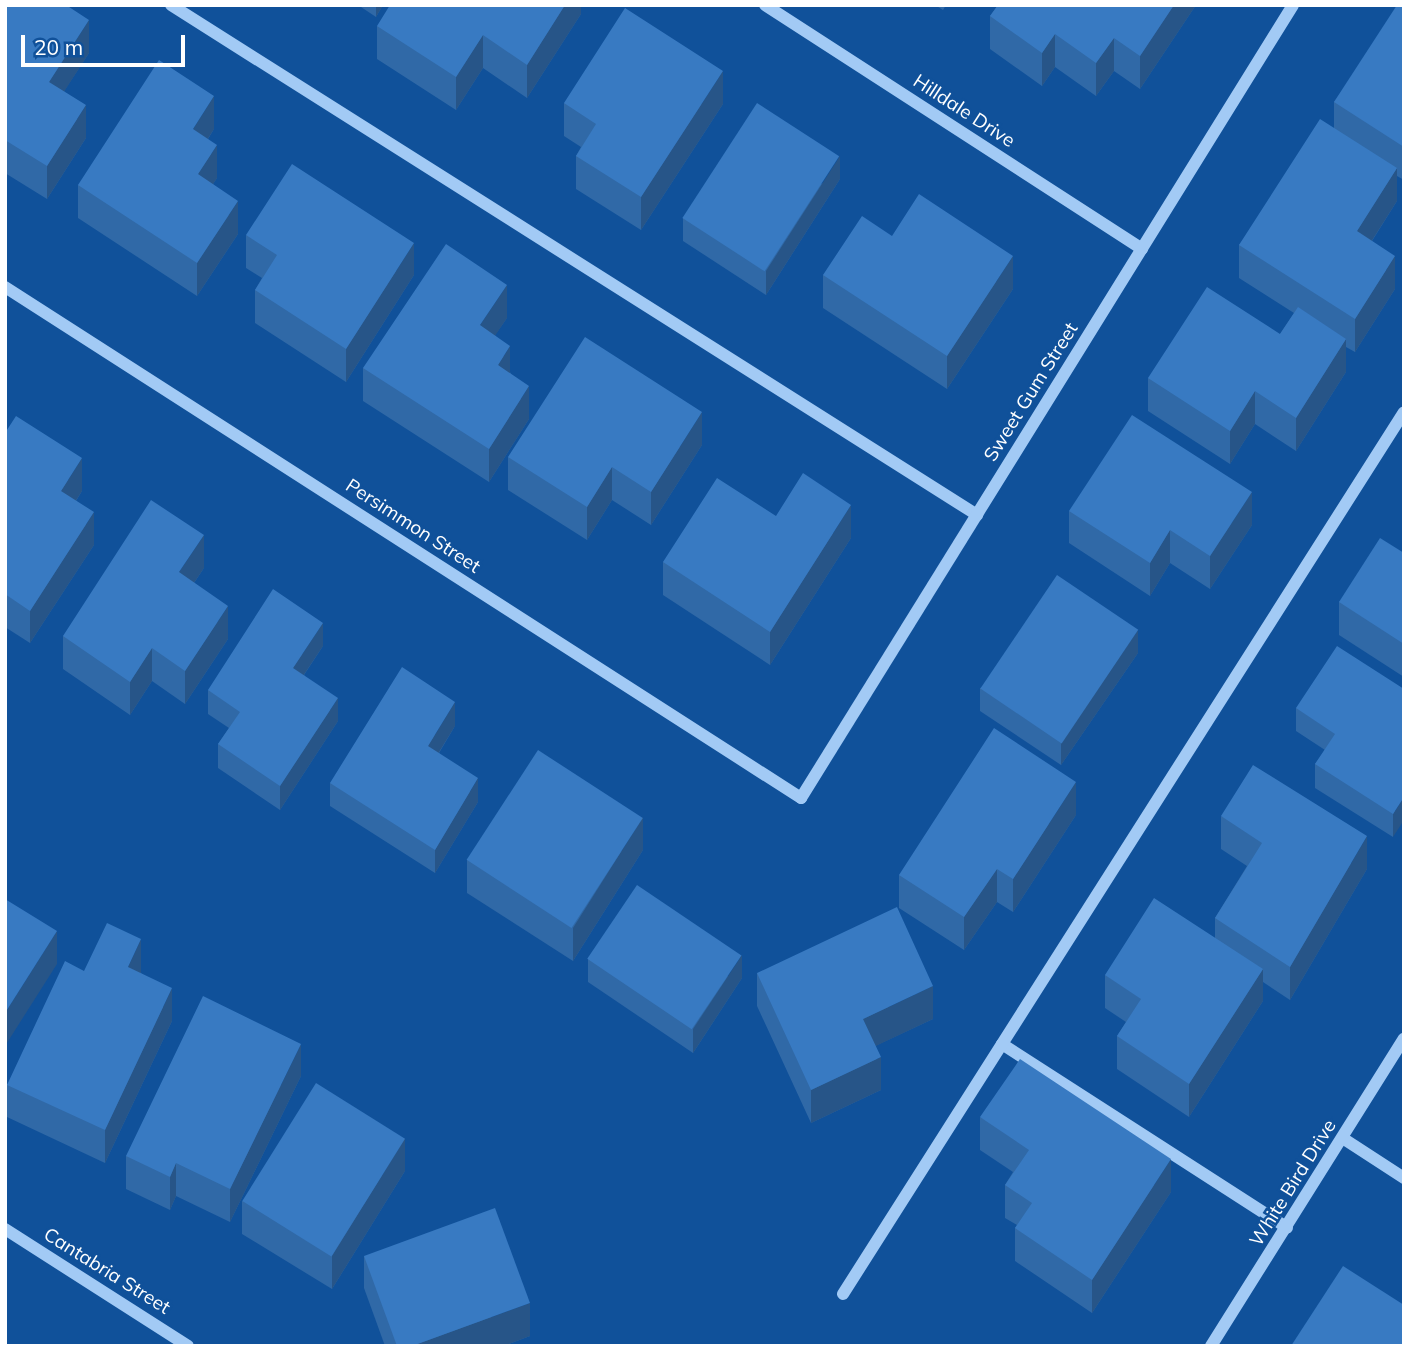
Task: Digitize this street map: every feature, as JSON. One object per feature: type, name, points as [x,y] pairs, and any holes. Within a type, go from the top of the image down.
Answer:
[{"type":"street","points":[[171,5],[976,515]]},
{"type":"street","name":"Hilldale Drive","points":[[765,5],[1142,249]]},
{"type":"street","name":"Sweet Gum Street","points":[[801,798],[1293,5]]},
{"type":"street","name":"Persimmon Street","points":[[5,287],[801,798]]},
{"type":"street","points":[[843,1294],[1404,412]]},
{"type":"street","name":"White Bird Drive","points":[[1211,1346],[1344,1139],[1404,1038]]},
{"type":"street","points":[[1002,1044],[1287,1228]]},
{"type":"street","points":[[1344,1139],[1404,1178]]},
{"type":"street","name":"Cantabria Street","points":[[5,1229],[188,1346]]},
{"type":"building","points":[[5,5],[66,5],[89,20],[49,82],[86,105],[47,166],[5,140]]},
{"type":"building","points":[[390,5],[565,5],[527,65],[483,35],[456,77],[377,26]]},
{"type":"building","points":[[998,5],[1174,5],[1140,56],[1114,38],[1096,63],[1055,34],[1042,53],[990,16]]},
{"type":"building","points":[[1397,5],[1404,5],[1404,147],[1334,102]]},
{"type":"building","points":[[625,8],[723,71],[641,197],[576,156],[596,124],[564,103]]},
{"type":"building","points":[[159,60],[214,96],[193,129],[217,145],[198,174],[238,201],[197,263],[78,185]]},
{"type":"building","points":[[757,103],[839,156],[765,271],[682,218]]},
{"type":"building","points":[[1320,119],[1397,168],[1357,231],[1395,256],[1355,319],[1239,245]]},
{"type":"building","points":[[292,164],[414,243],[346,349],[255,290],[277,255],[246,235]]},
{"type":"building","points":[[919,194],[1013,256],[947,356],[823,275],[862,216],[892,236]]},
{"type":"building","points":[[446,244],[507,285],[480,325],[510,346],[498,365],[529,386],[489,449],[363,368]]},
{"type":"building","points":[[1207,287],[1280,334],[1298,307],[1346,339],[1296,418],[1255,391],[1230,431],[1148,378]]},
{"type":"building","points":[[585,337],[702,412],[651,492],[612,467],[587,507],[508,457]]},
{"type":"building","points":[[1132,415],[1252,492],[1210,556],[1170,530],[1150,563],[1069,511]]},
{"type":"building","points":[[16,416],[82,458],[61,491],[94,512],[30,611],[5,594],[5,433]]},
{"type":"building","points":[[803,473],[851,505],[770,632],[663,562],[717,478],[776,516]]},
{"type":"building","points":[[151,500],[204,535],[179,572],[228,606],[185,671],[152,648],[130,682],[63,636]]},
{"type":"building","points":[[1380,538],[1404,553],[1404,644],[1339,602]]},
{"type":"building","points":[[1057,575],[1138,630],[1062,743],[980,689]]},
{"type":"building","points":[[273,589],[323,623],[293,668],[338,698],[280,786],[218,744],[240,712],[208,690]]},
{"type":"building","points":[[1337,646],[1404,689],[1404,797],[1393,814],[1315,764],[1335,734],[1296,708]]},
{"type":"building","points":[[402,667],[455,702],[428,746],[478,778],[435,850],[330,783]]},
{"type":"building","points":[[994,728],[1076,782],[1013,879],[997,869],[964,917],[899,875]]},
{"type":"building","points":[[538,750],[643,818],[571,928],[467,860]]},
{"type":"building","points":[[1253,765],[1367,836],[1290,967],[1215,918],[1262,843],[1221,816]]},
{"type":"building","points":[[637,885],[741,955],[692,1029],[587,959]]},
{"type":"building","points":[[1154,898],[1263,969],[1189,1084],[1117,1036],[1141,999],[1105,975]]},
{"type":"building","points":[[5,899],[57,931],[5,1013]]},
{"type":"building","points":[[897,907],[933,986],[863,1019],[881,1057],[811,1090],[757,973]]},
{"type":"building","points":[[107,923],[141,939],[128,967],[172,988],[105,1130],[7,1085],[65,961],[84,971]]},
{"type":"building","points":[[203,996],[301,1044],[230,1189],[176,1163],[170,1177],[126,1156]]},
{"type":"building","points":[[1020,1059],[1171,1159],[1092,1280],[1015,1228],[1032,1203],[1005,1185],[1029,1150],[980,1117]]},
{"type":"building","points":[[316,1083],[405,1139],[331,1257],[242,1201]]},
{"type":"building","points":[[495,1208],[530,1303],[412,1346],[397,1346],[364,1256]]},
{"type":"building","points":[[1343,1266],[1404,1305],[1404,1346],[1291,1346]]}]
